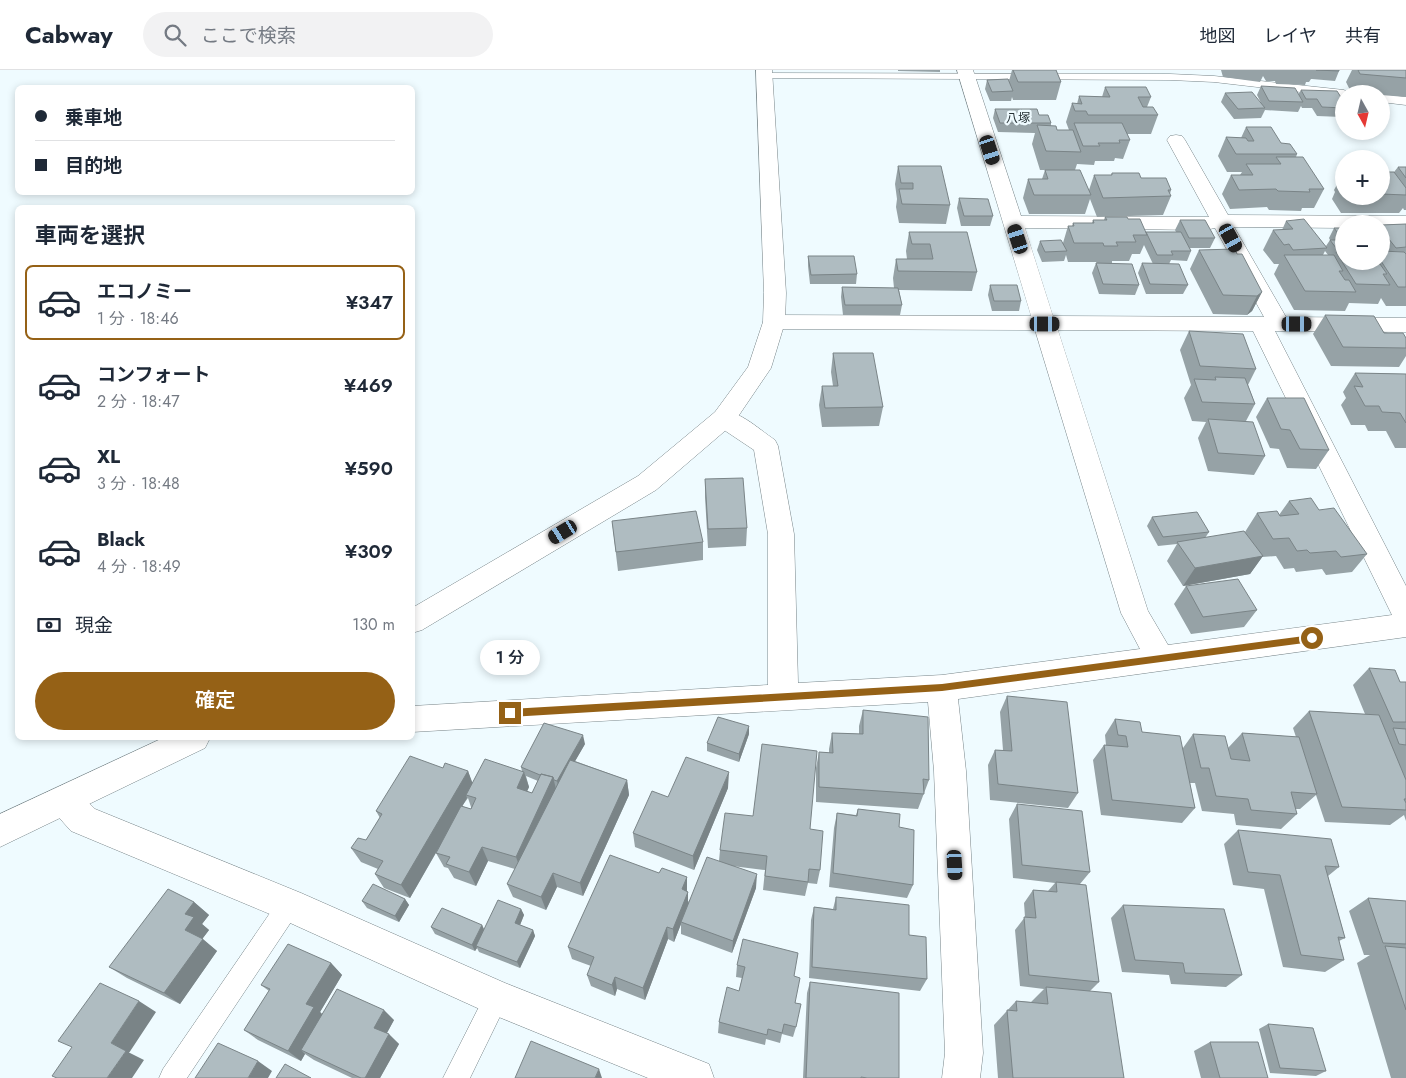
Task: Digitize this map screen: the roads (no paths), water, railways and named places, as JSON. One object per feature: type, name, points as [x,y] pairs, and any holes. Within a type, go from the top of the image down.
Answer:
[{"type":"street","points":[[415,620],[647,482],[724,418],[759,368],[774,322],[775,293],[764,73]]},
{"type":"street","points":[[966,74],[1135,613],[1161,659]]},
{"type":"street","points":[[1176,140],[1221,220],[1406,614]]},
{"type":"street","points":[[1013,222],[1205,224],[1221,220],[1406,222]]},
{"type":"street","points":[[774,322],[1406,325]]},
{"type":"street","points":[[724,418],[766,446],[781,534],[783,696]]},
{"type":"street","points":[[415,719],[942,688],[1406,625]]},
{"type":"street","points":[[942,688],[950,771],[964,1052],[961,1078]]},
{"type":"street","points":[[0,831],[190,740]]},
{"type":"street","points":[[65,801],[83,820],[288,906],[497,998],[695,1078]]},
{"type":"lane","points":[[764,73],[966,74],[1214,79],[1335,93]]},
{"type":"lane","points":[[1390,99],[1406,101]]},
{"type":"lane","points":[[172,1078],[288,906]]},
{"type":"lane","points":[[456,1078],[497,998]]},
{"type":"district","name":"八塚","points":[[1018,118]]}]
